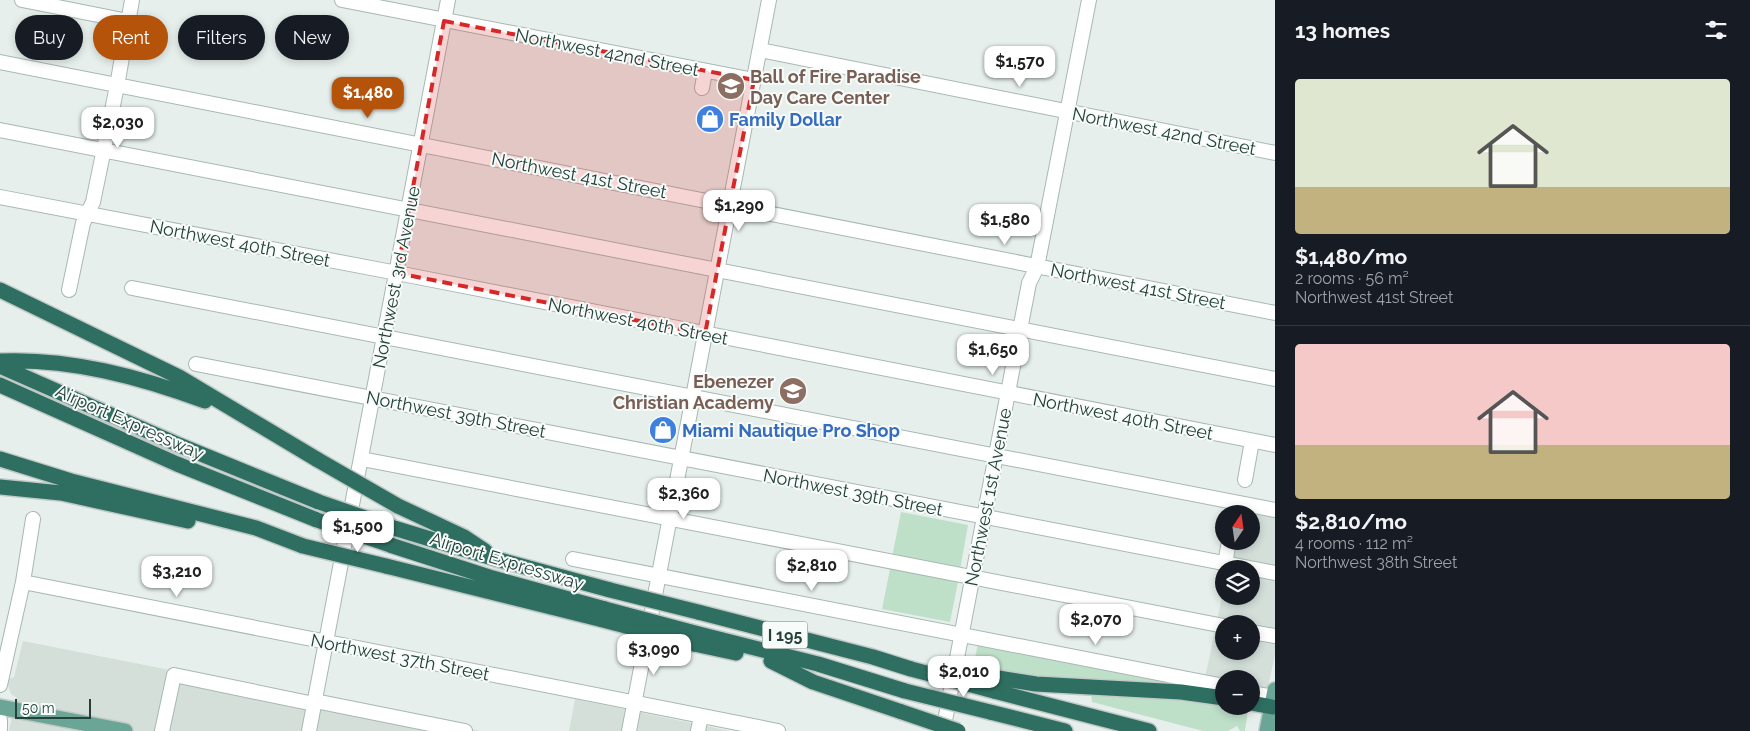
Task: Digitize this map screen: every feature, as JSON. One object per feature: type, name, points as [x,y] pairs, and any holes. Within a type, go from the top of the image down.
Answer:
[{"type":"highway","points":[[0,290],[179,377],[237,413],[398,506],[464,536],[496,559]]},
{"type":"highway","points":[[0,361],[31,361],[111,372],[166,387],[237,413]]},
{"type":"highway","name":"Airport Expressway","points":[[0,366],[179,445],[319,502],[394,528],[496,559]]},
{"type":"highway","name":"Airport Expressway","points":[[0,385],[177,464],[317,520],[604,615]]},
{"type":"highway","points":[[0,459],[71,481],[256,528],[303,546]]},
{"type":"highway","points":[[0,487],[61,493],[303,546],[604,615],[694,638],[818,664],[905,691]]},
{"type":"highway","name":"I 195","points":[[496,559],[873,657],[996,684],[1149,731]]},
{"type":"highway","points":[[694,638],[771,662],[905,691],[1065,731]]},
{"type":"highway","points":[[771,662],[813,682],[958,731]]},
{"type":"highway","points":[[996,684],[1036,684],[1181,692],[1215,697]]},
{"type":"highway","points":[[1260,701],[1273,698]]},
{"type":"main road","points":[[1270,727],[1273,698]]},
{"type":"main road","points":[[0,707],[125,731]]},
{"type":"street","points":[[22,0],[98,15]]},
{"type":"street","points":[[129,15],[132,0]]},
{"type":"street","name":"Northwest 42nd Street","points":[[342,0],[754,80]]},
{"type":"street","name":"Northwest 3rd Avenue","points":[[309,731],[374,398],[448,0]]},
{"type":"street","points":[[629,731],[770,0]]},
{"type":"street","name":"Northwest 1st Avenue","points":[[943,731],[1029,283],[1037,267],[1089,0]]},
{"type":"street","name":"Northwest 42nd Street","points":[[760,50],[1275,153]]},
{"type":"street","points":[[69,290],[83,223],[93,202],[121,60]]},
{"type":"street","name":"Northwest 41st Street","points":[[0,62],[1275,313]]},
{"type":"street","points":[[702,88],[705,71]]},
{"type":"street","points":[[0,130],[1275,379]]},
{"type":"street","name":"Northwest 40th Street","points":[[0,197],[1275,445]]},
{"type":"street","points":[[132,288],[1275,510]]},
{"type":"street","name":"Northwest 39th Street","points":[[196,364],[681,458],[1215,565]]},
{"type":"street","points":[[1246,480],[1252,441]]},
{"type":"street","points":[[362,459],[669,520],[1215,624]]},
{"type":"street","points":[[0,685],[6,632],[22,582],[33,519]]},
{"type":"street","points":[[573,559],[1215,684]]},
{"type":"street","name":"Northwest 39th Street","points":[[1260,571],[1275,573]]},
{"type":"street","name":"Northwest 37th Street","points":[[22,582],[778,731]]},
{"type":"street","points":[[1260,634],[1275,636]]},
{"type":"street","points":[[162,731],[174,675],[465,731]]},
{"type":"street","points":[[1260,694],[1273,698]]},
{"type":"street","points":[[698,731],[701,716]]},
{"type":"street","points":[[0,720],[0,729]]},
{"type":"highlighted area","points":[[444,21],[754,80],[705,334],[397,273]]},
{"type":"shaded area","points":[[1260,511],[1275,514],[1275,655],[1267,691],[1260,690],[1260,670],[1215,670],[1215,680],[1205,678],[1215,630],[1215,660],[1260,660],[1260,615],[1218,615],[1220,605],[1260,605],[1260,560],[1230,560],[1231,550],[1260,550]]},
{"type":"shaded area","points":[[23,641],[480,731],[9,731],[16,697],[11,694],[8,685],[9,679],[14,677]]},
{"type":"shaded area","points":[[575,699],[730,731],[569,731]]},
{"type":"green space","points":[[901,512],[968,525],[960,570],[892,557]]},
{"type":"green space","points":[[891,564],[959,577],[950,622],[882,609]]},
{"type":"green space","points":[[978,643],[1215,690],[1066,680],[995,669],[984,656],[980,658],[977,665],[974,664]]},
{"type":"green space","points":[[1091,692],[1215,702],[1215,715],[1247,715],[1245,731],[1240,731],[1237,726],[1228,731],[1203,731],[1092,702]]},
{"type":"place","name":"Ball of Fire Paradise Day Care Center","points":[[731,86]]},
{"type":"place","name":"Family Dollar","points":[[710,119]]},
{"type":"place","name":"Ebenezer Christian Academy","points":[[793,391]]},
{"type":"place","name":"Miami Nautique Pro Shop","points":[[663,430]]}]
